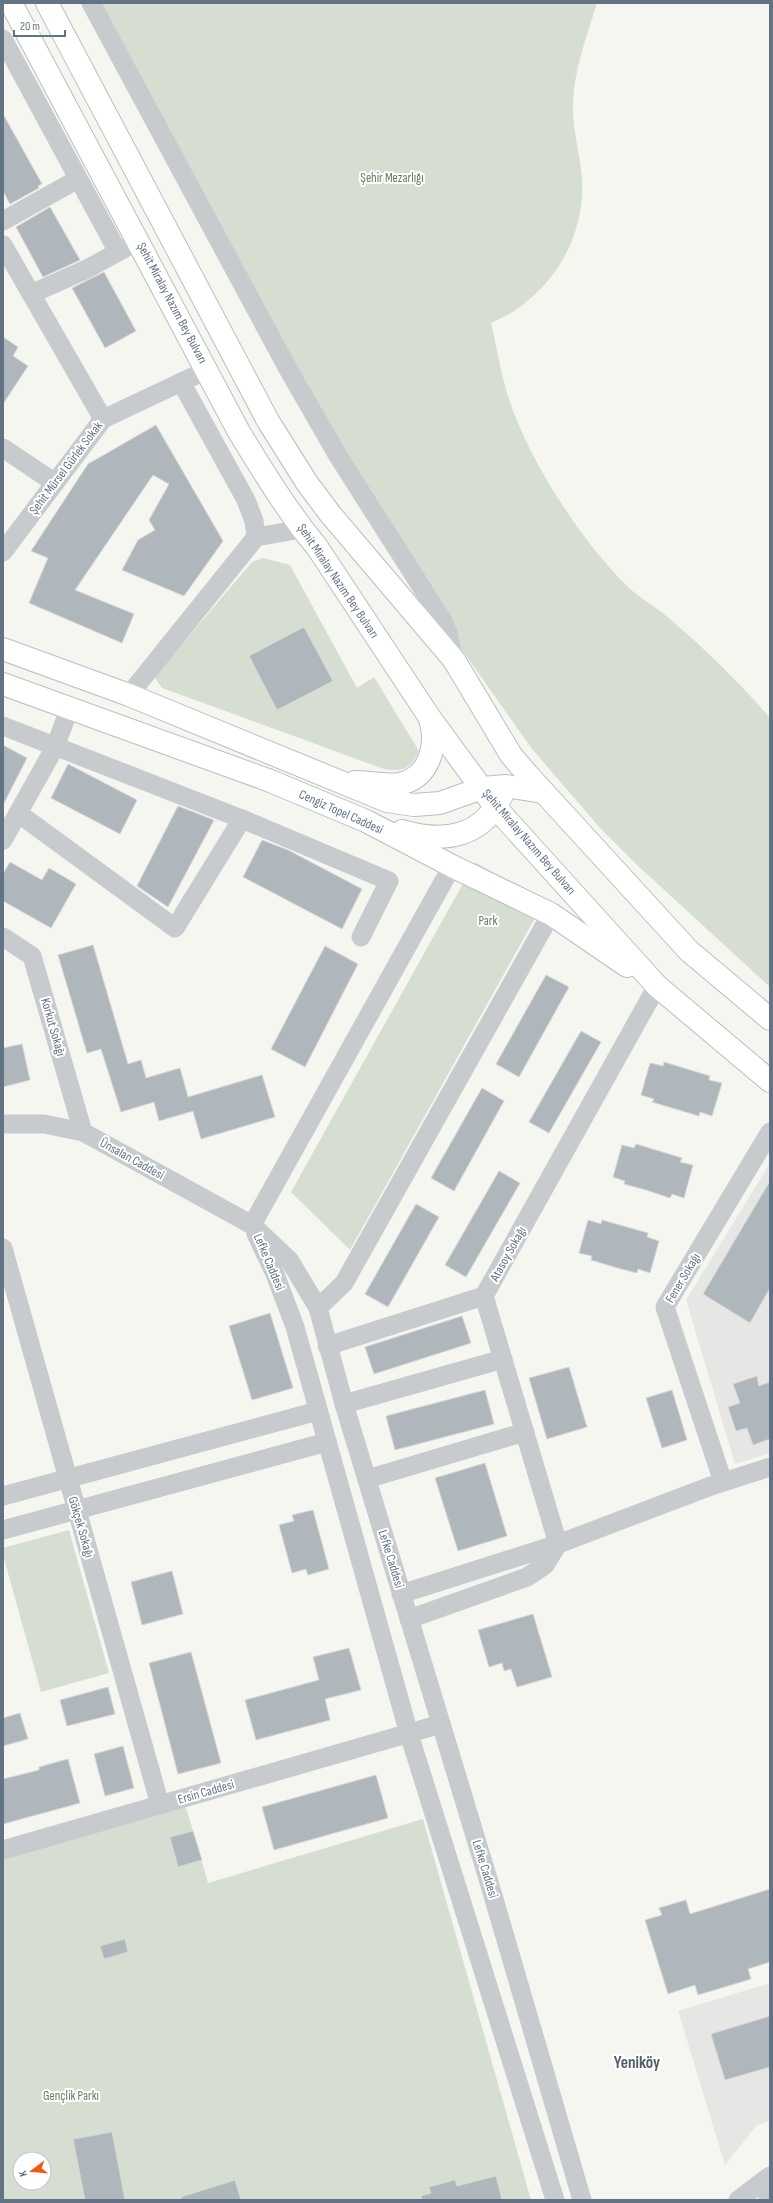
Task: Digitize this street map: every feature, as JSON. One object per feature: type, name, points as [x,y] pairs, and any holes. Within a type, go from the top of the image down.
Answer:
[{"type":"main road","name":"Şehit Miralay Nazım Bey Bulvarı","points":[[11,3],[255,459],[302,529],[317,547],[430,718],[496,808],[657,986],[770,1081]]},
{"type":"main road","points":[[47,3],[261,408],[287,452],[331,515],[454,660],[511,755],[543,792],[689,951],[770,1019]]},
{"type":"main road","name":"Cengiz Topel Caddesi","points":[[3,649],[129,695],[387,801],[414,805],[440,803],[482,788],[506,786],[543,792]]},
{"type":"main road","name":"Cengiz Topel Caddesi","points":[[3,684],[268,780],[366,821],[452,866],[551,914],[657,986]]},
{"type":"main road","points":[[341,781],[398,784],[411,779],[422,771],[429,760],[434,746],[434,732],[430,718]]},
{"type":"main road","points":[[366,821],[424,837],[450,836],[474,828],[488,818],[496,808],[506,786],[511,755]]},
{"type":"street","points":[[91,3],[288,369],[338,456],[443,621],[448,633],[454,660]]},
{"type":"street","points":[[3,39],[118,252]]},
{"type":"street","points":[[3,220],[78,179]]},
{"type":"street","points":[[31,294],[87,269],[139,241]]},
{"type":"street","points":[[4,251],[31,294],[103,419]]},
{"type":"street","name":"Şehit Mürsel Gürlek Sokak","points":[[3,552],[103,419],[207,370]]},
{"type":"street","points":[[181,382],[246,500],[254,521],[256,537]]},
{"type":"street","points":[[3,448],[55,484]]},
{"type":"street","points":[[129,695],[256,537],[302,529]]},
{"type":"street","points":[[3,840],[55,746],[70,707]]},
{"type":"street","points":[[3,726],[242,819],[389,881],[361,937]]},
{"type":"street","points":[[18,814],[175,928],[242,819]]},
{"type":"street","points":[[252,1226],[452,866]]},
{"type":"street","points":[[318,1308],[344,1283],[551,914]]},
{"type":"street","name":"Korkut Sokağı","points":[[3,937],[32,956],[83,1132]]},
{"type":"street","name":"Atasoy Sokağı","points":[[558,1544],[484,1296],[657,986]]},
{"type":"street","name":"Ünsalan Caddesi","points":[[3,1124],[44,1124],[83,1132],[252,1226]]},
{"type":"street","name":"Fener Sokağı","points":[[723,1482],[665,1307],[770,1132]]},
{"type":"street","name":"Lefke Caddesi","points":[[252,1226],[290,1261],[318,1308],[327,1346],[344,1404],[489,1882],[582,2200]]},
{"type":"street","name":"Lefke Caddesi","points":[[252,1226],[275,1274],[295,1328],[409,1734],[555,2200]]},
{"type":"street","name":"Gökçek Sokağı","points":[[3,1248],[160,1805]]},
{"type":"street","points":[[327,1346],[484,1296]]},
{"type":"street","points":[[344,1404],[503,1359]]},
{"type":"street","points":[[3,1496],[318,1411]]},
{"type":"street","points":[[367,1479],[525,1432]]},
{"type":"street","points":[[3,1530],[327,1442]]},
{"type":"street","points":[[401,1594],[558,1544],[723,1482],[770,1467]]},
{"type":"street","points":[[409,1619],[527,1577],[545,1565],[558,1544]]},
{"type":"street","name":"Ersin Caddesi","points":[[3,1850],[441,1724]]},
{"type":"street","points":[[738,2200],[767,2178]]},
{"type":"street","points":[[767,2178],[769,2200]]},
{"type":"shaded area","points":[[770,1163],[770,1453],[735,1464],[686,1300]]},
{"type":"shaded area","points":[[770,1983],[770,2121],[757,2125],[725,2165],[678,2011]]},
{"type":"green space","name":"Şehir Mezarlığı","points":[[100,3],[597,3],[582,53],[574,90],[573,113],[582,178],[580,214],[575,231],[569,248],[561,263],[550,278],[525,303],[509,314],[491,323],[502,375],[512,408],[523,435],[537,462],[569,516],[587,540],[624,583],[669,618],[696,642],[734,679],[770,718],[770,987],[637,865],[600,828],[532,749],[455,640],[380,521]]},
{"type":"green space","points":[[263,558],[290,565],[357,688],[374,677],[419,751],[410,765],[406,768],[396,770],[384,769],[162,688],[155,678],[158,672],[252,562]]},
{"type":"green space","name":"Park","points":[[475,862],[544,902],[350,1250],[291,1192]]},
{"type":"green space","points":[[69,1530],[109,1673],[41,1692],[3,1555],[3,1548]]},
{"type":"green space","name":"Gençlik Parkı","points":[[186,1807],[208,1883],[423,1819],[531,2200],[3,2200],[3,1859]]},
{"type":"building","points":[[3,114],[42,184],[38,186],[39,188],[10,204],[3,191]]},
{"type":"building","points":[[50,207],[80,260],[43,277],[16,227]]},
{"type":"building","points":[[104,272],[136,331],[105,348],[72,288]]},
{"type":"building","points":[[3,337],[18,347],[13,356],[28,366],[3,404]]},
{"type":"building","points":[[156,425],[223,541],[184,596],[122,570],[138,540],[155,530],[149,520],[169,484],[153,475],[75,590],[134,614],[122,643],[29,603],[48,558],[31,551],[88,464]]},
{"type":"building","points":[[304,627],[333,681],[277,710],[249,656]]},
{"type":"building","points":[[3,745],[27,758],[3,805]]},
{"type":"building","points":[[68,764],[137,800],[120,834],[51,798]]},
{"type":"building","points":[[178,806],[214,820],[168,907],[137,886]]},
{"type":"building","points":[[262,840],[288,850],[362,889],[342,929],[243,877]]},
{"type":"building","points":[[10,862],[42,880],[49,868],[76,884],[51,928],[3,901],[3,874]]},
{"type":"building","points":[[93,945],[128,1064],[141,1060],[146,1078],[180,1068],[188,1097],[262,1075],[275,1117],[201,1139],[193,1111],[159,1121],[154,1102],[121,1112],[101,1049],[87,1053],[58,955]]},
{"type":"building","points":[[325,946],[358,964],[305,1067],[271,1049]]},
{"type":"building","points":[[546,975],[569,987],[519,1077],[496,1064]]},
{"type":"building","points":[[581,1031],[601,1042],[549,1133],[529,1122]]},
{"type":"building","points":[[22,1044],[30,1080],[3,1087],[3,1048]]},
{"type":"building","points":[[664,1062],[710,1076],[709,1080],[722,1083],[712,1116],[700,1112],[699,1116],[652,1102],[654,1099],[641,1095],[650,1063],[663,1066]]},
{"type":"building","points":[[482,1088],[504,1101],[454,1191],[431,1178]]},
{"type":"building","points":[[636,1144],[682,1158],[680,1162],[693,1165],[684,1198],[672,1194],[670,1198],[624,1184],[625,1181],[613,1177],[622,1145],[634,1148]]},
{"type":"building","points":[[499,1171],[520,1183],[466,1277],[445,1265]]},
{"type":"building","points":[[770,1181],[770,1288],[750,1323],[703,1294]]},
{"type":"building","points":[[416,1204],[439,1217],[388,1307],[365,1294]]},
{"type":"building","points":[[588,1220],[601,1224],[602,1220],[648,1233],[647,1237],[659,1241],[650,1273],[638,1269],[637,1273],[621,1269],[591,1260],[592,1256],[579,1253]]},
{"type":"building","points":[[270,1313],[293,1388],[252,1400],[229,1326]]},
{"type":"building","points":[[462,1316],[471,1343],[374,1374],[365,1347]]},
{"type":"building","points":[[569,1367],[587,1427],[547,1439],[529,1378]]},
{"type":"building","points":[[757,1376],[759,1386],[770,1382],[770,1439],[753,1445],[747,1428],[736,1431],[728,1407],[740,1403],[733,1384]]},
{"type":"building","points":[[485,1390],[494,1424],[395,1450],[386,1416]]},
{"type":"building","points":[[672,1390],[687,1440],[662,1448],[646,1398]]},
{"type":"building","points":[[485,1463],[507,1536],[458,1551],[435,1478]]},
{"type":"building","points":[[313,1510],[329,1569],[308,1575],[306,1569],[292,1573],[279,1525],[294,1521],[292,1515]]},
{"type":"building","points":[[172,1571],[183,1614],[142,1625],[131,1582]]},
{"type":"building","points":[[533,1614],[552,1677],[517,1687],[511,1669],[504,1671],[502,1663],[489,1667],[478,1630]]},
{"type":"building","points":[[349,1648],[361,1690],[325,1699],[330,1720],[256,1740],[245,1700],[319,1680],[313,1657]]},
{"type":"building","points":[[191,1652],[221,1763],[178,1774],[149,1663]]},
{"type":"building","points":[[108,1687],[115,1714],[67,1726],[60,1700]]},
{"type":"building","points":[[20,1713],[28,1739],[3,1746],[3,1718]]},
{"type":"building","points":[[123,1746],[134,1788],[105,1796],[94,1754]]},
{"type":"building","points":[[68,1759],[80,1803],[3,1824],[3,1779],[39,1770],[39,1767]]},
{"type":"building","points":[[376,1775],[388,1818],[274,1850],[262,1807]]},
{"type":"building","points":[[193,1831],[202,1860],[178,1867],[170,1837]]},
{"type":"building","points":[[770,1889],[770,1962],[748,1969],[751,1979],[698,1995],[695,1985],[668,1994],[645,1920],[662,1915],[659,1908],[686,1900],[690,1914]]},
{"type":"building","points":[[125,1939],[128,1952],[104,1959],[100,1946]]},
{"type":"building","points":[[770,2016],[770,2067],[725,2080],[711,2034]]},
{"type":"building","points":[[112,2132],[125,2200],[85,2200],[73,2139]]},
{"type":"building","points":[[496,2176],[502,2200],[422,2200],[421,2196],[431,2193],[429,2187],[455,2180],[457,2186]]},
{"type":"building","points":[[235,2180],[241,2200],[182,2200],[181,2197]]},
{"type":"district","name":"Yeniköy","points":[[637,2063]]}]
